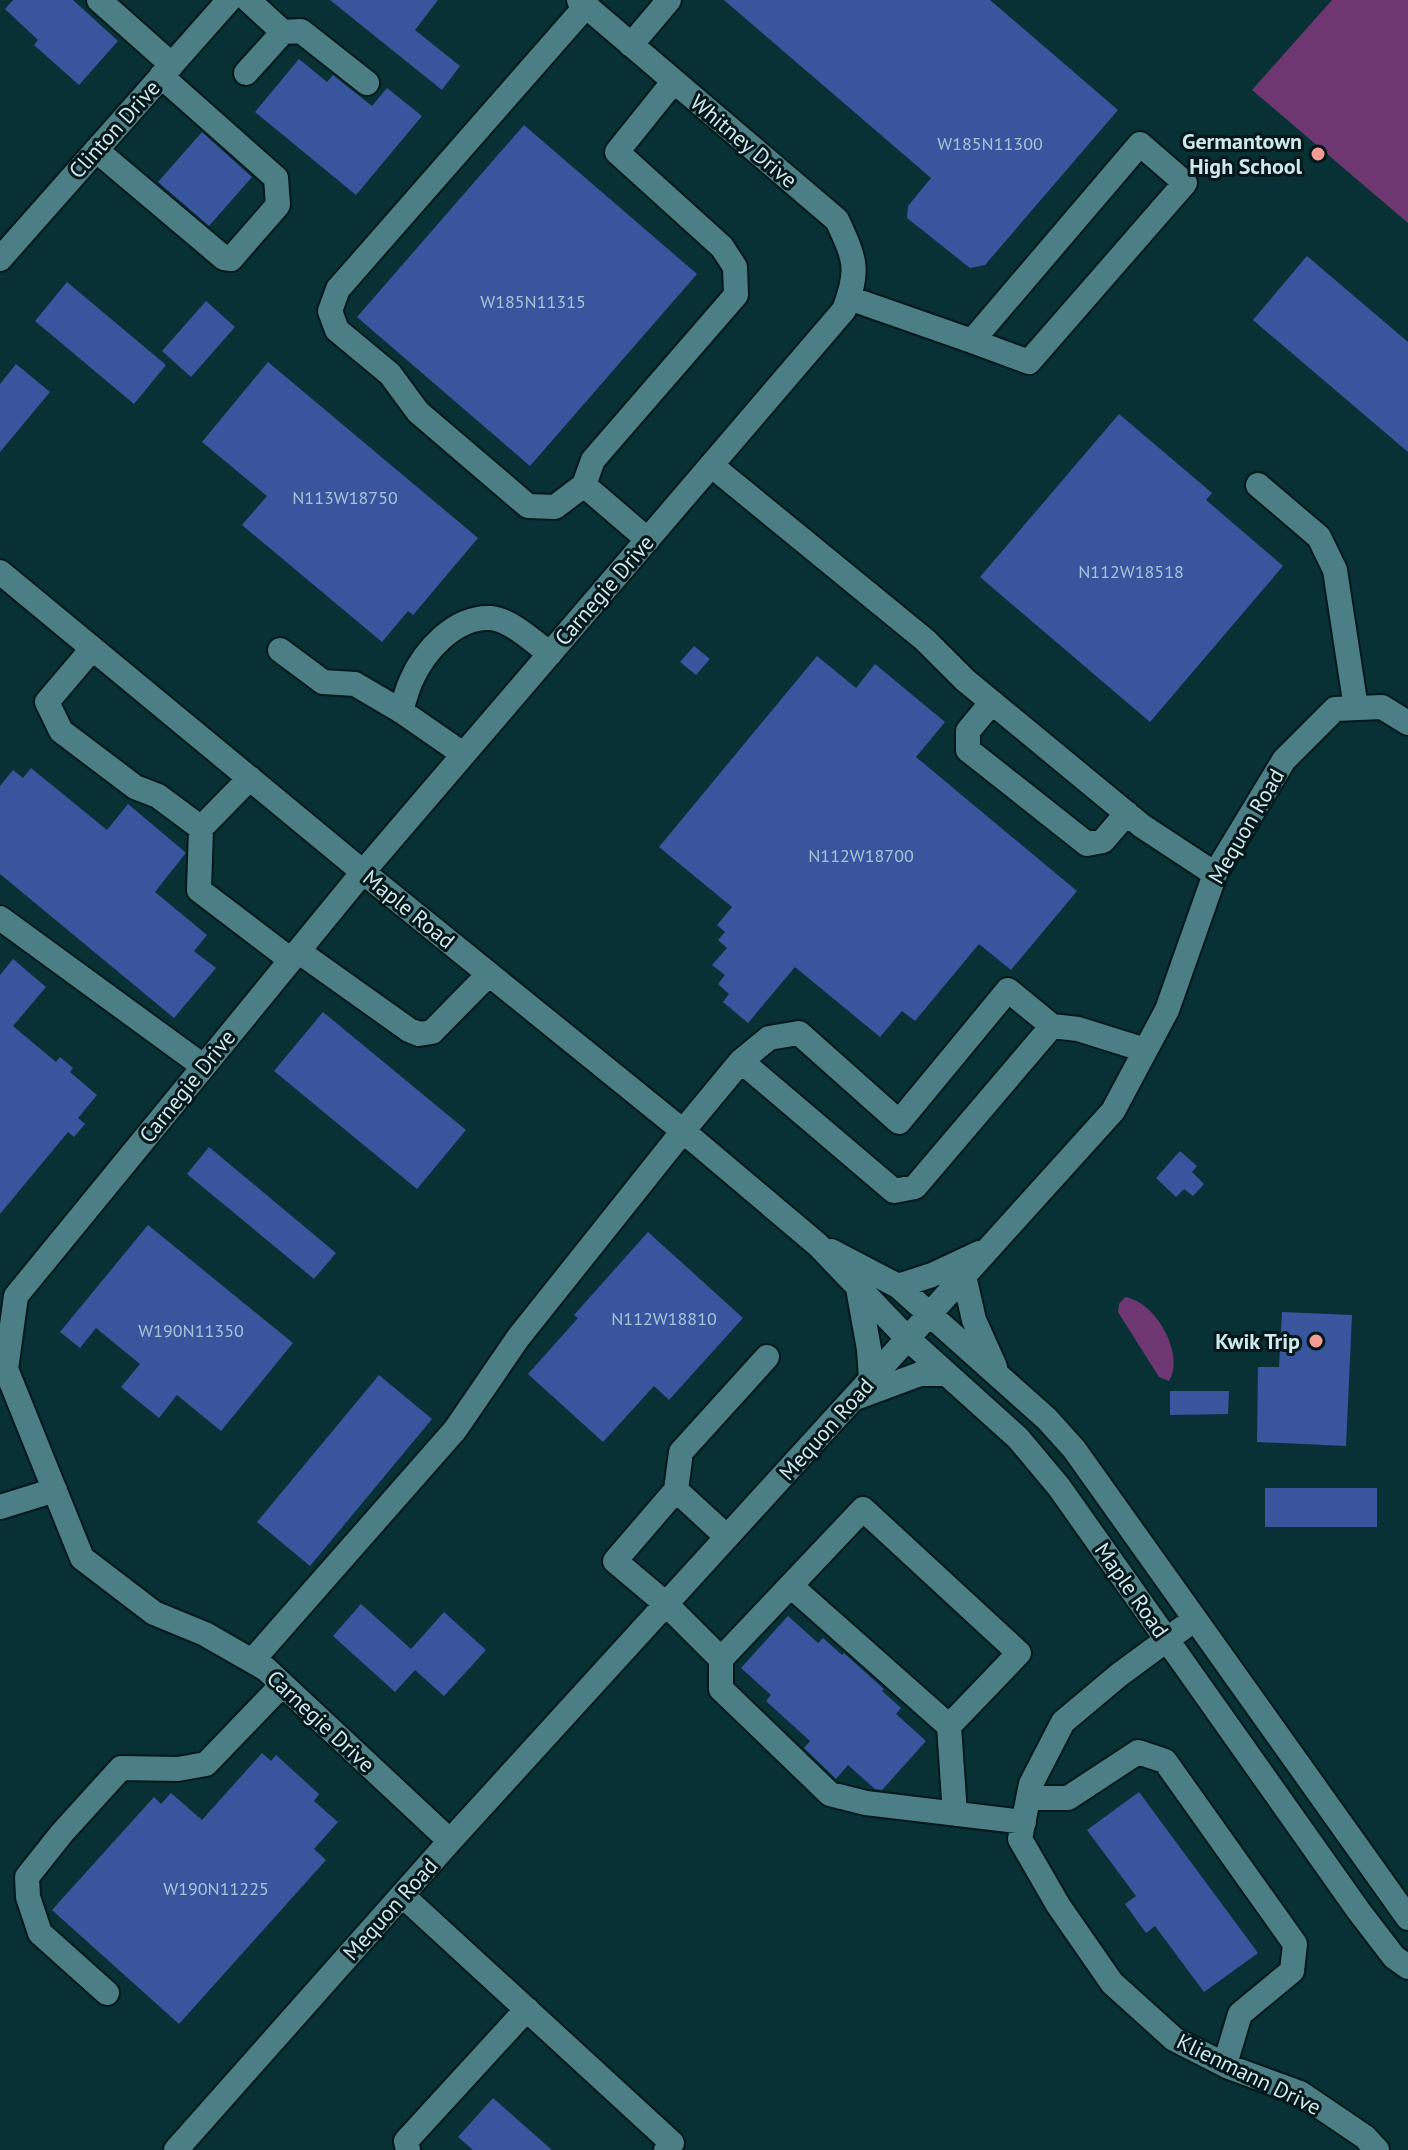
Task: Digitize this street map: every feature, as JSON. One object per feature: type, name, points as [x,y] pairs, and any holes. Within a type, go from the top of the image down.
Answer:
[{"type":"street","points":[[96,150],[224,258],[231,259],[278,205],[276,178],[99,0]]},
{"type":"street","name":"Clinton Drive","points":[[0,259],[229,0]]},
{"type":"street","points":[[248,0],[283,32]]},
{"type":"street","points":[[631,45],[669,0]]},
{"type":"street","points":[[582,3],[338,289],[330,311],[337,330],[390,374],[418,412],[528,506],[555,507],[584,485],[593,460],[736,295],[735,267],[722,247],[617,152],[674,81]]},
{"type":"street","name":"Whitney Drive","points":[[582,3],[837,220],[853,254],[853,285],[846,304]]},
{"type":"street","points":[[246,73],[283,32],[301,31],[367,83]]},
{"type":"street","points":[[846,304],[972,341],[1029,362],[1185,183],[1140,144],[972,341]]},
{"type":"street","name":"Carnegie Drive","points":[[450,1841],[266,1669],[205,1634],[154,1613],[82,1558],[6,1369],[8,1292],[203,1066],[363,872],[846,304]]},
{"type":"street","points":[[711,465],[925,640],[965,680],[1142,826],[1215,874]]},
{"type":"street","points":[[584,485],[648,540]]},
{"type":"street","points":[[1258,485],[1319,537],[1335,570],[1356,708],[1382,707],[1408,723]]},
{"type":"street","name":"Maple Road","points":[[0,572],[818,1245],[907,1338],[1018,1438],[1059,1487],[1358,1910],[1394,1957],[1408,1967]]},
{"type":"street","points":[[401,711],[411,680],[429,650],[462,623],[492,618],[520,630],[550,654]]},
{"type":"street","points":[[92,649],[47,702],[61,731],[135,787],[158,796],[201,828]]},
{"type":"street","points":[[280,650],[323,682],[355,684],[463,754]]},
{"type":"street","points":[[992,702],[968,731],[968,750],[1087,844],[1103,841],[1127,813]]},
{"type":"street","name":"Mequon Road","points":[[176,2150],[450,1841],[1113,1111],[1167,1010],[1215,874],[1284,760],[1335,709],[1356,708]]},
{"type":"street","points":[[250,778],[201,828],[199,890],[419,1034],[432,1032],[489,974]]},
{"type":"street","points":[[0,918],[203,1066]]},
{"type":"street","points":[[252,1661],[455,1430],[518,1338],[683,1131],[741,1061],[769,1038],[799,1033],[899,1122],[1008,990],[1052,1026],[1078,1029],[1145,1050]]},
{"type":"street","points":[[741,1061],[894,1191],[915,1187],[1052,1026]]},
{"type":"street","name":"Maple Road","points":[[818,1245],[898,1286],[1047,1419],[1074,1449],[1408,1918]]},
{"type":"street","points":[[898,1286],[932,1275],[989,1249]]},
{"type":"street","points":[[964,1276],[974,1320],[999,1376]]},
{"type":"street","points":[[858,1288],[871,1379]]},
{"type":"street","points":[[721,1659],[666,1604],[615,1561],[676,1490],[681,1452],[767,1357]]},
{"type":"street","points":[[853,1399],[920,1374],[946,1374]]},
{"type":"street","points":[[0,1507],[55,1490]]},
{"type":"street","points":[[676,1490],[727,1537]]},
{"type":"street","points":[[949,1726],[1019,1653],[863,1509],[721,1659],[721,1689],[830,1794],[866,1803],[1024,1822]]},
{"type":"street","points":[[791,1586],[949,1726],[955,1814]]},
{"type":"street","name":"Klienmann Drive","points":[[1195,1619],[1119,1675],[1063,1722],[1031,1784],[1020,1839],[1058,1905],[1112,1983],[1174,2039],[1225,2064],[1300,2093],[1365,2137],[1377,2150]]},
{"type":"street","points":[[107,1993],[40,1933],[28,1897],[27,1877],[121,1768],[178,1769],[206,1764],[282,1685]]},
{"type":"street","points":[[1028,1798],[1068,1798],[1138,1752],[1165,1761],[1295,1944],[1292,1971],[1240,2014],[1225,2064]]},
{"type":"street","points":[[402,1895],[672,2143],[666,2150]]},
{"type":"street","points":[[408,2150],[406,2141],[527,2009]]},
{"type":"shaded area","points":[[1332,0],[1408,0],[1408,223],[1252,90]]},
{"type":"shaded area","points":[[1125,1297],[1143,1305],[1164,1329],[1174,1361],[1169,1381],[1159,1377],[1118,1312],[1119,1304]]},
{"type":"building","points":[[13,0],[73,0],[118,41],[79,85],[34,45],[38,40],[5,9]]},
{"type":"building","points":[[330,0],[438,0],[415,30],[460,66],[442,90]]},
{"type":"building","points":[[724,0],[990,0],[1118,110],[985,265],[970,268],[907,218],[908,206],[931,178]]},
{"type":"building","points":[[299,59],[327,82],[333,75],[372,106],[387,88],[422,116],[356,195],[255,112]]},
{"type":"building","points":[[524,125],[697,274],[530,466],[357,317]]},
{"type":"building","points":[[202,132],[252,177],[209,226],[158,182]]},
{"type":"building","points":[[1307,256],[1408,342],[1408,452],[1253,320]]},
{"type":"building","points":[[67,282],[166,365],[134,404],[35,321]]},
{"type":"building","points":[[206,301],[235,327],[191,377],[162,351]]},
{"type":"building","points":[[268,362],[478,538],[413,615],[408,611],[382,642],[242,525],[267,496],[202,442]]},
{"type":"building","points":[[16,364],[50,392],[0,452],[0,384]]},
{"type":"building","points":[[1119,414],[1212,493],[1206,500],[1283,566],[1150,722],[980,577]]},
{"type":"building","points":[[694,646],[710,659],[696,675],[680,662]]},
{"type":"building","points":[[817,656],[856,688],[875,664],[945,722],[916,757],[1077,891],[1011,970],[979,944],[915,1021],[902,1011],[880,1037],[795,967],[748,1023],[723,1002],[729,994],[718,984],[725,975],[712,965],[727,948],[718,940],[725,932],[717,925],[732,907],[659,847]]},
{"type":"building","points":[[31,768],[107,830],[128,804],[185,852],[155,892],[207,935],[194,951],[216,968],[174,1018],[0,874],[0,786],[13,770],[23,778]]},
{"type":"building","points":[[13,959],[46,987],[13,1026],[56,1062],[60,1057],[73,1068],[70,1072],[97,1095],[78,1118],[85,1124],[74,1137],[68,1132],[0,1214],[0,975]]},
{"type":"building","points":[[323,1012],[466,1130],[417,1189],[274,1071]]},
{"type":"building","points":[[209,1147],[336,1253],[314,1279],[187,1174]]},
{"type":"building","points":[[1180,1151],[1197,1166],[1192,1172],[1204,1184],[1193,1196],[1184,1189],[1176,1197],[1156,1178]]},
{"type":"building","points":[[148,1225],[293,1343],[221,1431],[177,1395],[159,1418],[121,1387],[140,1364],[96,1328],[80,1348],[60,1332]]},
{"type":"building","points":[[648,1232],[743,1318],[669,1400],[654,1386],[603,1442],[528,1374],[578,1318],[574,1315]]},
{"type":"building","name":"Kwik Trip","points":[[1282,1312],[1352,1315],[1346,1446],[1257,1442],[1258,1367],[1279,1367]]},
{"type":"building","points":[[379,1375],[432,1419],[310,1566],[257,1522]]},
{"type":"building","name":"Kwik Trip","points":[[1170,1391],[1229,1391],[1228,1414],[1170,1415]]},
{"type":"building","points":[[1265,1488],[1377,1488],[1377,1527],[1265,1527]]},
{"type":"building","points":[[361,1604],[411,1649],[444,1612],[486,1650],[444,1696],[415,1670],[395,1692],[333,1636]]},
{"type":"building","points":[[788,1616],[818,1643],[823,1638],[842,1655],[844,1653],[884,1689],[882,1691],[901,1708],[896,1714],[926,1741],[882,1790],[875,1789],[848,1765],[836,1779],[804,1748],[810,1741],[766,1701],[771,1695],[741,1668]]},
{"type":"building","points":[[262,1753],[271,1761],[276,1755],[319,1794],[314,1801],[338,1822],[314,1849],[326,1860],[179,2024],[52,1910],[154,1797],[161,1804],[171,1793],[202,1820]]},
{"type":"building","points":[[1139,1792],[1258,1953],[1204,1992],[1155,1926],[1146,1933],[1125,1904],[1136,1896],[1087,1830]]},
{"type":"building","points":[[493,2098],[552,2150],[473,2150],[458,2137]]},
{"type":"place","name":"Germantown High School","points":[[1318,154]]},
{"type":"place","name":"Kwik Trip","points":[[1316,1341]]}]
